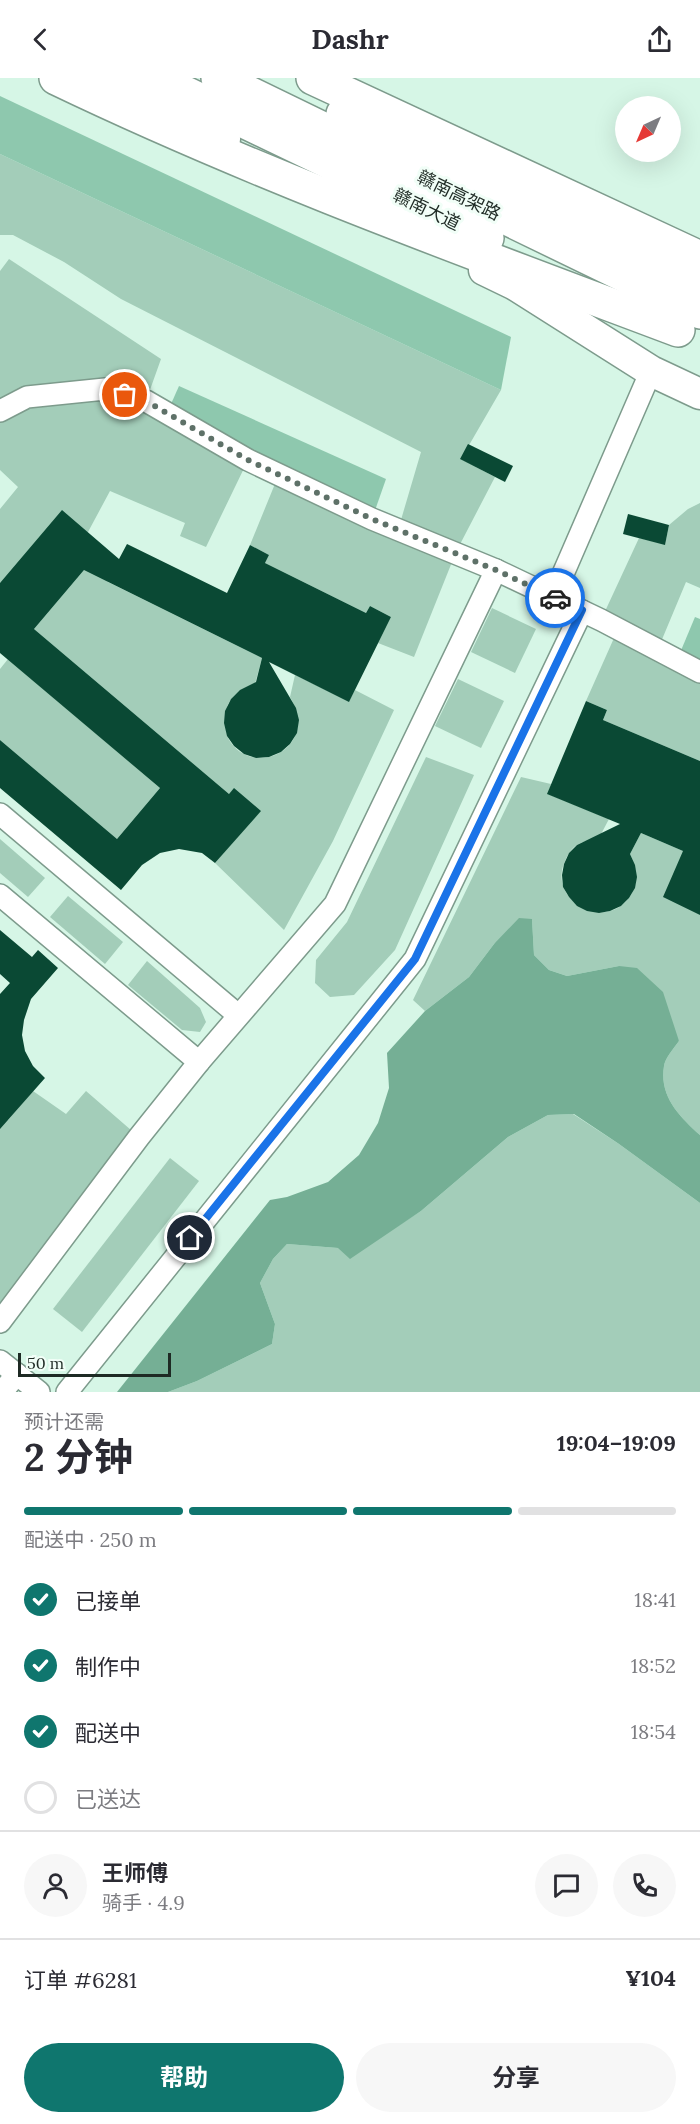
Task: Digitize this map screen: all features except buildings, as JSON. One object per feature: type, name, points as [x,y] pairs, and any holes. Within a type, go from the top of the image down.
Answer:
[{"type":"main road","name":"赣南大道","points":[[154,78],[693,328]]},
{"type":"main road","name":"赣南高架路","points":[[218,78],[693,328]]},
{"type":"main road","name":"赣南高架路","points":[[266,78],[700,281]]},
{"type":"main road","points":[[313,78],[700,258]]},
{"type":"main road","points":[[363,78],[506,167]]},
{"type":"main road","points":[[81,82],[228,157],[392,223],[693,328]]},
{"type":"street","points":[[35,78],[309,203],[477,266]]},
{"type":"street","points":[[345,78],[700,240]]},
{"type":"street","points":[[392,223],[515,285],[651,371],[700,394]]},
{"type":"street","points":[[553,597],[651,371]]},
{"type":"street","points":[[0,411],[27,397],[105,388],[146,401],[248,460],[372,519],[496,570],[582,610],[700,672]]},
{"type":"street","points":[[0,1322],[139,1137],[199,1062],[335,904],[496,570]]},
{"type":"street","points":[[68,1392],[415,959],[582,610]]},
{"type":"street","points":[[0,814],[238,1015]]},
{"type":"street","points":[[0,895],[199,1062]]},
{"type":"street","points":[[2,1392],[8,1368],[39,1392]]},
{"type":"shaded area","points":[[0,96],[511,337],[501,390],[0,154]]},
{"type":"shaded area","points":[[0,154],[501,390],[461,459],[495,477],[456,552],[414,657],[378,643],[391,617],[370,606],[366,613],[265,563],[269,555],[250,545],[279,474],[398,530],[421,452],[121,299],[64,262],[13,235],[0,235]]},
{"type":"shaded area","points":[[9,259],[161,359],[146,401],[248,460],[206,547],[180,536],[185,523],[110,491],[88,532],[0,583],[0,509],[18,487],[0,470],[0,271]]},
{"type":"shaded area","points":[[179,386],[386,479],[372,519],[167,413]]},
{"type":"shaded area","points":[[700,503],[700,588],[686,582],[658,649],[700,672],[700,761],[603,720],[607,710],[586,701],[618,629],[601,620],[639,538],[665,544],[669,525],[688,509]]},
{"type":"shaded area","points":[[95,557],[108,582],[262,658],[255,684],[233,697],[227,706],[226,713],[228,738],[238,750],[251,757],[265,757],[279,753],[290,744],[296,732],[297,716],[290,697],[295,675],[349,701],[355,690],[394,710],[333,841],[284,930],[215,863],[260,811],[234,789],[229,794],[34,629]]},
{"type":"shaded area","points":[[492,608],[536,629],[515,673],[471,652]]},
{"type":"shaded area","points":[[695,617],[700,619],[700,672],[677,660]]},
{"type":"shaded area","points":[[8,659],[160,788],[117,839],[0,740],[0,669]]},
{"type":"shaded area","points":[[458,679],[504,701],[481,748],[435,726]]},
{"type":"shaded area","points":[[426,757],[474,775],[395,950],[354,995],[330,997],[315,983],[316,960],[347,922]]},
{"type":"shaded area","points":[[521,777],[551,784],[548,794],[609,819],[599,838],[577,845],[566,859],[562,874],[564,888],[571,899],[582,908],[595,912],[609,911],[622,905],[632,893],[636,874],[630,854],[641,833],[683,851],[700,915],[700,1135],[672,1105],[665,1087],[663,1077],[665,1063],[679,1041],[619,966],[567,976],[549,970],[534,955],[532,919],[494,944],[469,977],[425,1011],[413,1000]]},
{"type":"shaded area","points":[[0,839],[45,878],[28,897],[0,873]]},
{"type":"shaded area","points":[[68,896],[123,942],[105,964],[50,917]]},
{"type":"shaded area","points":[[519,918],[532,919],[534,955],[549,970],[567,976],[619,966],[637,968],[663,992],[679,1041],[665,1063],[663,1077],[672,1105],[700,1135],[700,1203],[574,1114],[548,1115],[508,1137],[421,1211],[350,1259],[338,1248],[287,1244],[273,1259],[260,1283],[275,1324],[272,1344],[197,1381],[168,1392],[117,1392],[270,1200],[287,1197],[328,1182],[359,1155],[378,1123],[389,1088],[387,1053],[425,1011],[469,977],[494,944]]},
{"type":"shaded area","points":[[147,961],[200,1008],[206,1022],[200,1032],[182,1030],[128,985]]},
{"type":"shaded area","points":[[33,1091],[66,1114],[86,1091],[139,1137],[0,1322],[0,1114],[8,1120]]},
{"type":"shaded area","points":[[573,1114],[619,1144],[700,1203],[700,1392],[168,1392],[197,1381],[272,1344],[275,1324],[260,1283],[273,1259],[287,1244],[338,1248],[390,1231],[421,1211],[508,1137],[548,1115]]},
{"type":"shaded area","points":[[170,1158],[199,1181],[82,1332],[53,1309]]},
{"type":"way so far","points":[[125,395],[146,401],[248,460],[372,519],[456,552],[555,598]]},
{"type":"route","points":[[190,1238],[415,959],[582,610],[555,598]]}]
